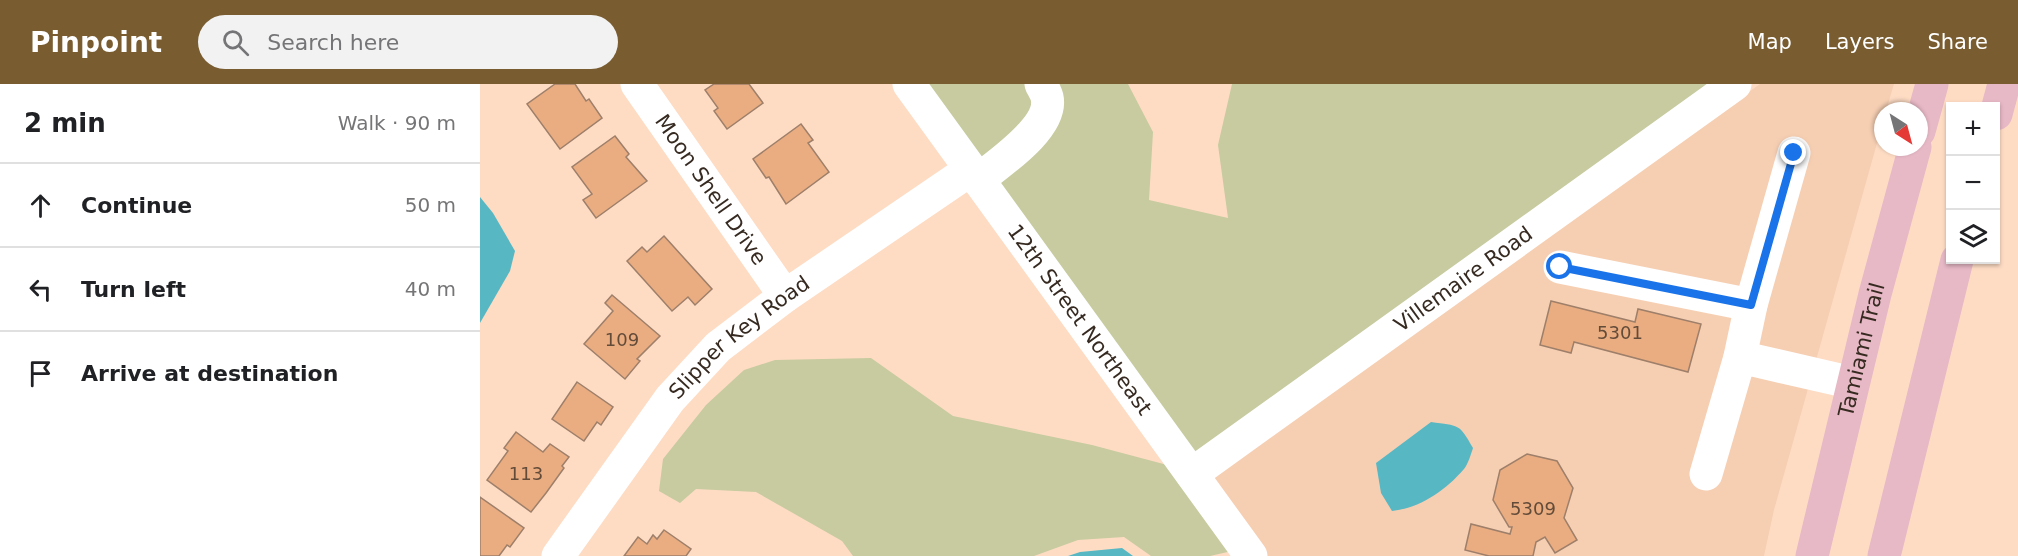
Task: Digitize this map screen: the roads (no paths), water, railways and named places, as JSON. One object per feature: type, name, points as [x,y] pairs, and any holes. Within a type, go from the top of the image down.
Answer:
[{"type":"main road","points":[[1999,102],[2004,84]]},
{"type":"main road","points":[[1926,102],[1930,86]]},
{"type":"main road","name":"Tamiami Trail","points":[[1812,556],[1853,383],[1913,156]]},
{"type":"main road","points":[[1884,556],[1956,264]]},
{"type":"street","name":"Moon Shell Drive","points":[[638,84],[785,296]]},
{"type":"street","name":"12th Street Northeast","points":[[909,84],[1251,556]]},
{"type":"street","name":"Slipper Key Road","points":[[558,556],[670,399],[718,347],[785,296],[1025,142],[1043,122],[1048,97],[1041,84]]},
{"type":"street","name":"Villemaire Road","points":[[1192,474],[1735,84]]},
{"type":"street","points":[[1706,474],[1740,357],[1751,305],[1794,153]]},
{"type":"street","points":[[1560,267],[1751,305]]},
{"type":"street","points":[[1740,357],[1853,383]]},
{"type":"water","points":[[480,197],[493,213],[515,251],[510,271],[480,323]]},
{"type":"water","points":[[1431,422],[1453,425],[1461,430],[1473,448],[1468,462],[1457,477],[1431,497],[1412,506],[1392,511],[1381,493],[1376,463]]},
{"type":"water","points":[[1122,548],[1133,556],[1068,556],[1080,552]]}]
